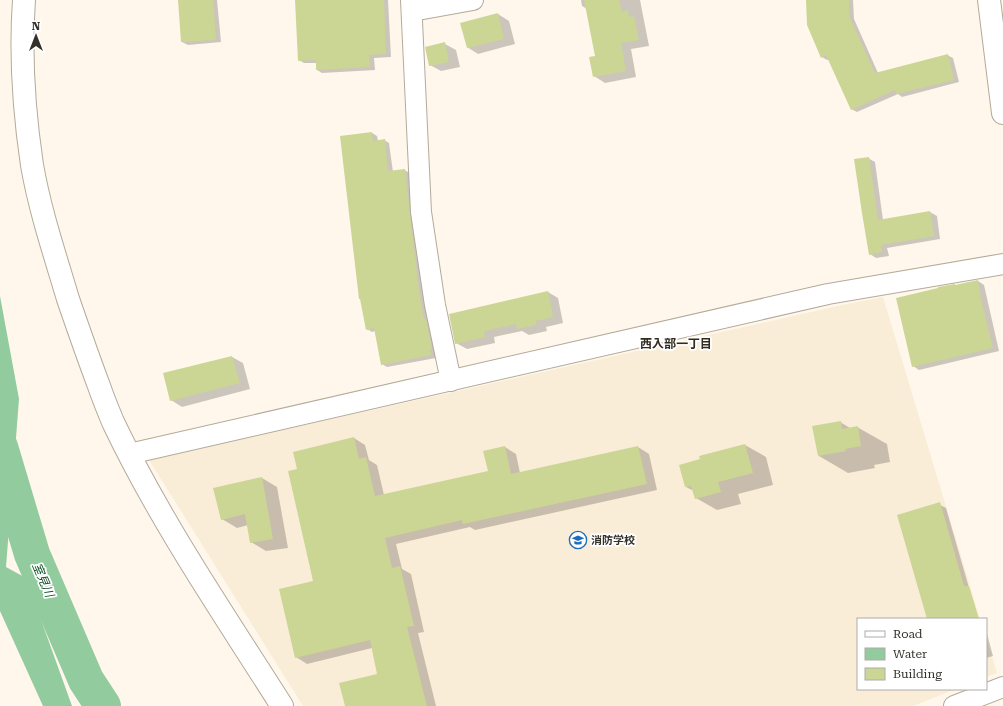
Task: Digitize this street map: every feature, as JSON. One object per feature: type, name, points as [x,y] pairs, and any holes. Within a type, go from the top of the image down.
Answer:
[{"type":"street","points":[[24,0],[24,93],[33,166],[40,202],[50,240],[80,334],[112,420],[130,454],[183,550],[282,706]]},
{"type":"street","points":[[451,381],[436,305],[421,212],[411,5],[473,0]]},
{"type":"street","points":[[989,0],[1003,113]]},
{"type":"street","points":[[130,454],[828,294],[1003,264]]},
{"type":"street","points":[[954,706],[1003,687]]},
{"type":"shaded area","name":"消防学校","points":[[883,297],[980,618],[857,618],[857,690],[953,690],[913,706],[303,706],[149,460]]},
{"type":"shaded area","points":[[987,640],[997,673],[987,677]]},
{"type":"water","points":[[0,296],[19,399],[6,567],[26,578],[72,706],[43,706],[0,611]]},
{"type":"building","points":[[178,0],[213,0],[216,40],[181,42]]},
{"type":"building","points":[[295,0],[384,0],[386,54],[369,55],[370,67],[316,70],[316,60],[298,61]]},
{"type":"building","points":[[584,0],[619,0],[622,12],[628,10],[629,17],[634,16],[639,40],[621,43],[626,71],[593,77],[589,57],[595,56]]},
{"type":"building","points":[[806,0],[849,0],[849,16],[875,73],[948,54],[954,80],[896,94],[895,90],[851,110],[826,55],[821,58],[807,25]]},
{"type":"building","points":[[498,13],[504,39],[467,48],[460,23]]},
{"type":"building","points":[[445,42],[449,62],[429,66],[425,47]]},
{"type":"building","points":[[372,132],[373,141],[385,139],[388,171],[405,169],[419,291],[424,319],[426,319],[432,349],[430,349],[431,355],[381,365],[374,328],[366,330],[359,299],[340,136]]},
{"type":"building","points":[[869,157],[878,220],[930,211],[934,236],[881,245],[882,252],[869,255],[854,159]]},
{"type":"building","points":[[978,280],[981,300],[993,348],[912,367],[896,298],[938,287]]},
{"type":"building","points":[[548,291],[553,317],[536,321],[536,325],[517,329],[516,324],[484,331],[485,337],[455,344],[449,314]]},
{"type":"building","points":[[232,356],[240,383],[170,401],[163,373]]},
{"type":"building","points":[[841,421],[842,429],[858,426],[861,446],[845,449],[846,451],[818,456],[812,426]]},
{"type":"building","points":[[354,437],[359,459],[366,457],[375,496],[488,471],[483,451],[505,446],[511,474],[638,446],[647,484],[463,524],[462,520],[385,538],[392,568],[400,566],[414,626],[407,627],[427,706],[345,706],[339,683],[377,674],[370,640],[295,658],[279,589],[313,581],[288,471],[297,469],[293,452]]},
{"type":"building","points":[[745,444],[753,473],[718,482],[721,492],[695,499],[691,486],[685,487],[679,465],[700,459],[699,456]]},
{"type":"building","points":[[262,477],[273,539],[250,543],[245,514],[221,520],[213,488]]},
{"type":"building","points":[[940,502],[964,586],[969,586],[979,618],[927,618],[897,515]]},
{"type":"waterway","name":"室見川","points":[[0,447],[32,554],[86,680],[103,706]]},
{"type":"place","name":"消防学校","points":[[578,540]]},
{"type":"district","name":"西入部一丁目","points":[[676,344]]}]
